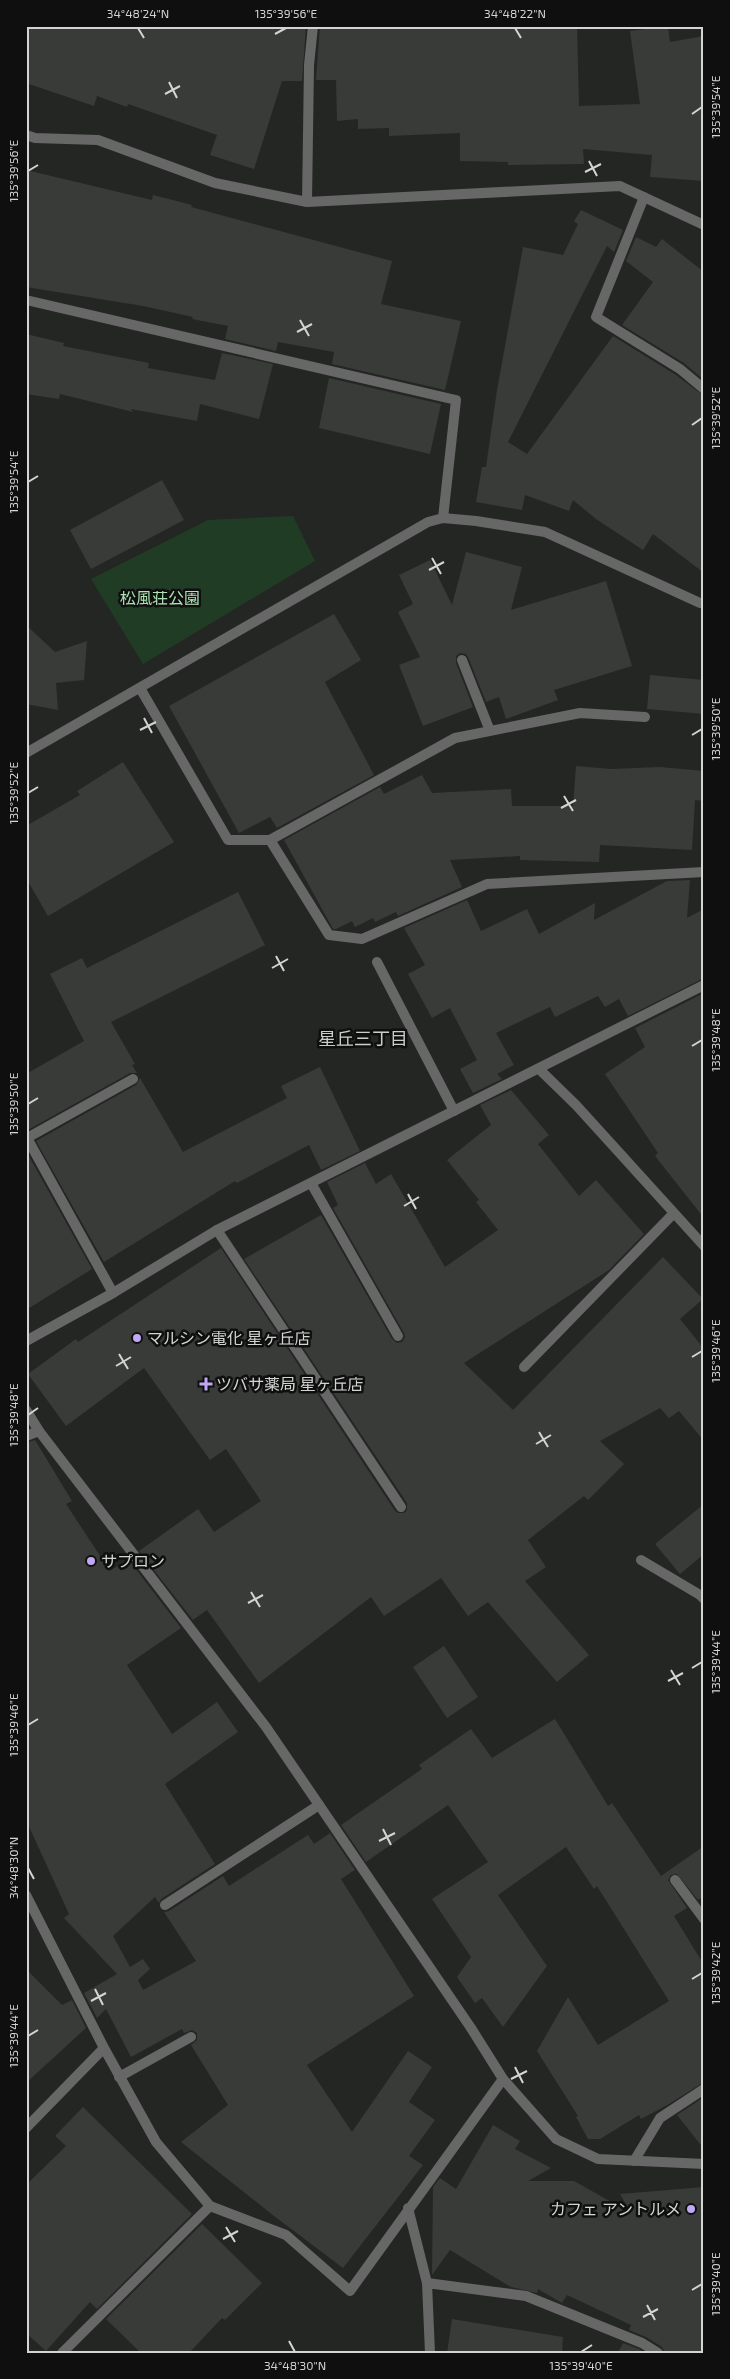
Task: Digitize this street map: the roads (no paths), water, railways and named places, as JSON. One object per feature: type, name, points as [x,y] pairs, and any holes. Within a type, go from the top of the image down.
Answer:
[{"type":"street","points":[[307,202],[309,65],[313,26]]},
{"type":"street","points":[[26,135],[35,138],[98,140],[215,183],[307,202],[620,186],[704,225]]},
{"type":"street","points":[[644,197],[596,317],[680,369],[704,389]]},
{"type":"street","points":[[26,300],[456,400],[443,518]]},
{"type":"street","points":[[26,753],[428,522],[443,518],[476,521],[545,532],[700,603]]},
{"type":"street","points":[[462,660],[490,731]]},
{"type":"street","points":[[140,688],[228,840],[270,840],[455,738],[580,713],[645,717]]},
{"type":"street","points":[[270,840],[329,935],[362,940],[487,884],[704,872]]},
{"type":"street","points":[[377,962],[454,1111]]},
{"type":"street","points":[[26,1341],[113,1293],[217,1230],[704,985]]},
{"type":"street","points":[[539,1069],[576,1105],[704,1246]]},
{"type":"street","points":[[113,1293],[27,1138],[133,1079]]},
{"type":"street","points":[[311,1183],[398,1336]]},
{"type":"street","points":[[524,1367],[674,1213]]},
{"type":"street","points":[[217,1230],[401,1507]]},
{"type":"street","points":[[26,1410],[39,1431],[266,1727],[471,2028],[503,2079],[556,2139],[598,2159],[704,2164]]},
{"type":"street","points":[[26,1436],[39,1431]]},
{"type":"street","points":[[641,1560],[704,1599]]},
{"type":"street","points":[[165,1905],[319,1806]]},
{"type":"street","points":[[676,1880],[704,1919]]},
{"type":"street","points":[[26,1895],[104,2048],[156,2142],[210,2206],[286,2234],[350,2290],[503,2079]]},
{"type":"street","points":[[120,2077],[191,2037]]},
{"type":"street","points":[[26,2128],[104,2048]]},
{"type":"street","points":[[634,2161],[660,2118],[704,2089]]},
{"type":"street","points":[[62,2353],[210,2206]]},
{"type":"street","points":[[408,2208],[427,2283],[430,2353]]},
{"type":"street","points":[[427,2283],[526,2296],[642,2343],[658,2353]]},
{"type":"place","name":"マルシン電化 星ヶ丘店","points":[[137,1338]]},
{"type":"place","name":"ツバサ薬局 星ヶ丘店","points":[[206,1384]]},
{"type":"place","name":"サプロン","points":[[91,1561]]},
{"type":"place","name":"カフェ アントルメ","points":[[691,2209]]},
{"type":"district","name":"星丘三丁目","points":[[363,1039]]},
{"type":"park label","name":"松風荘公園","points":[[160,598]]}]
